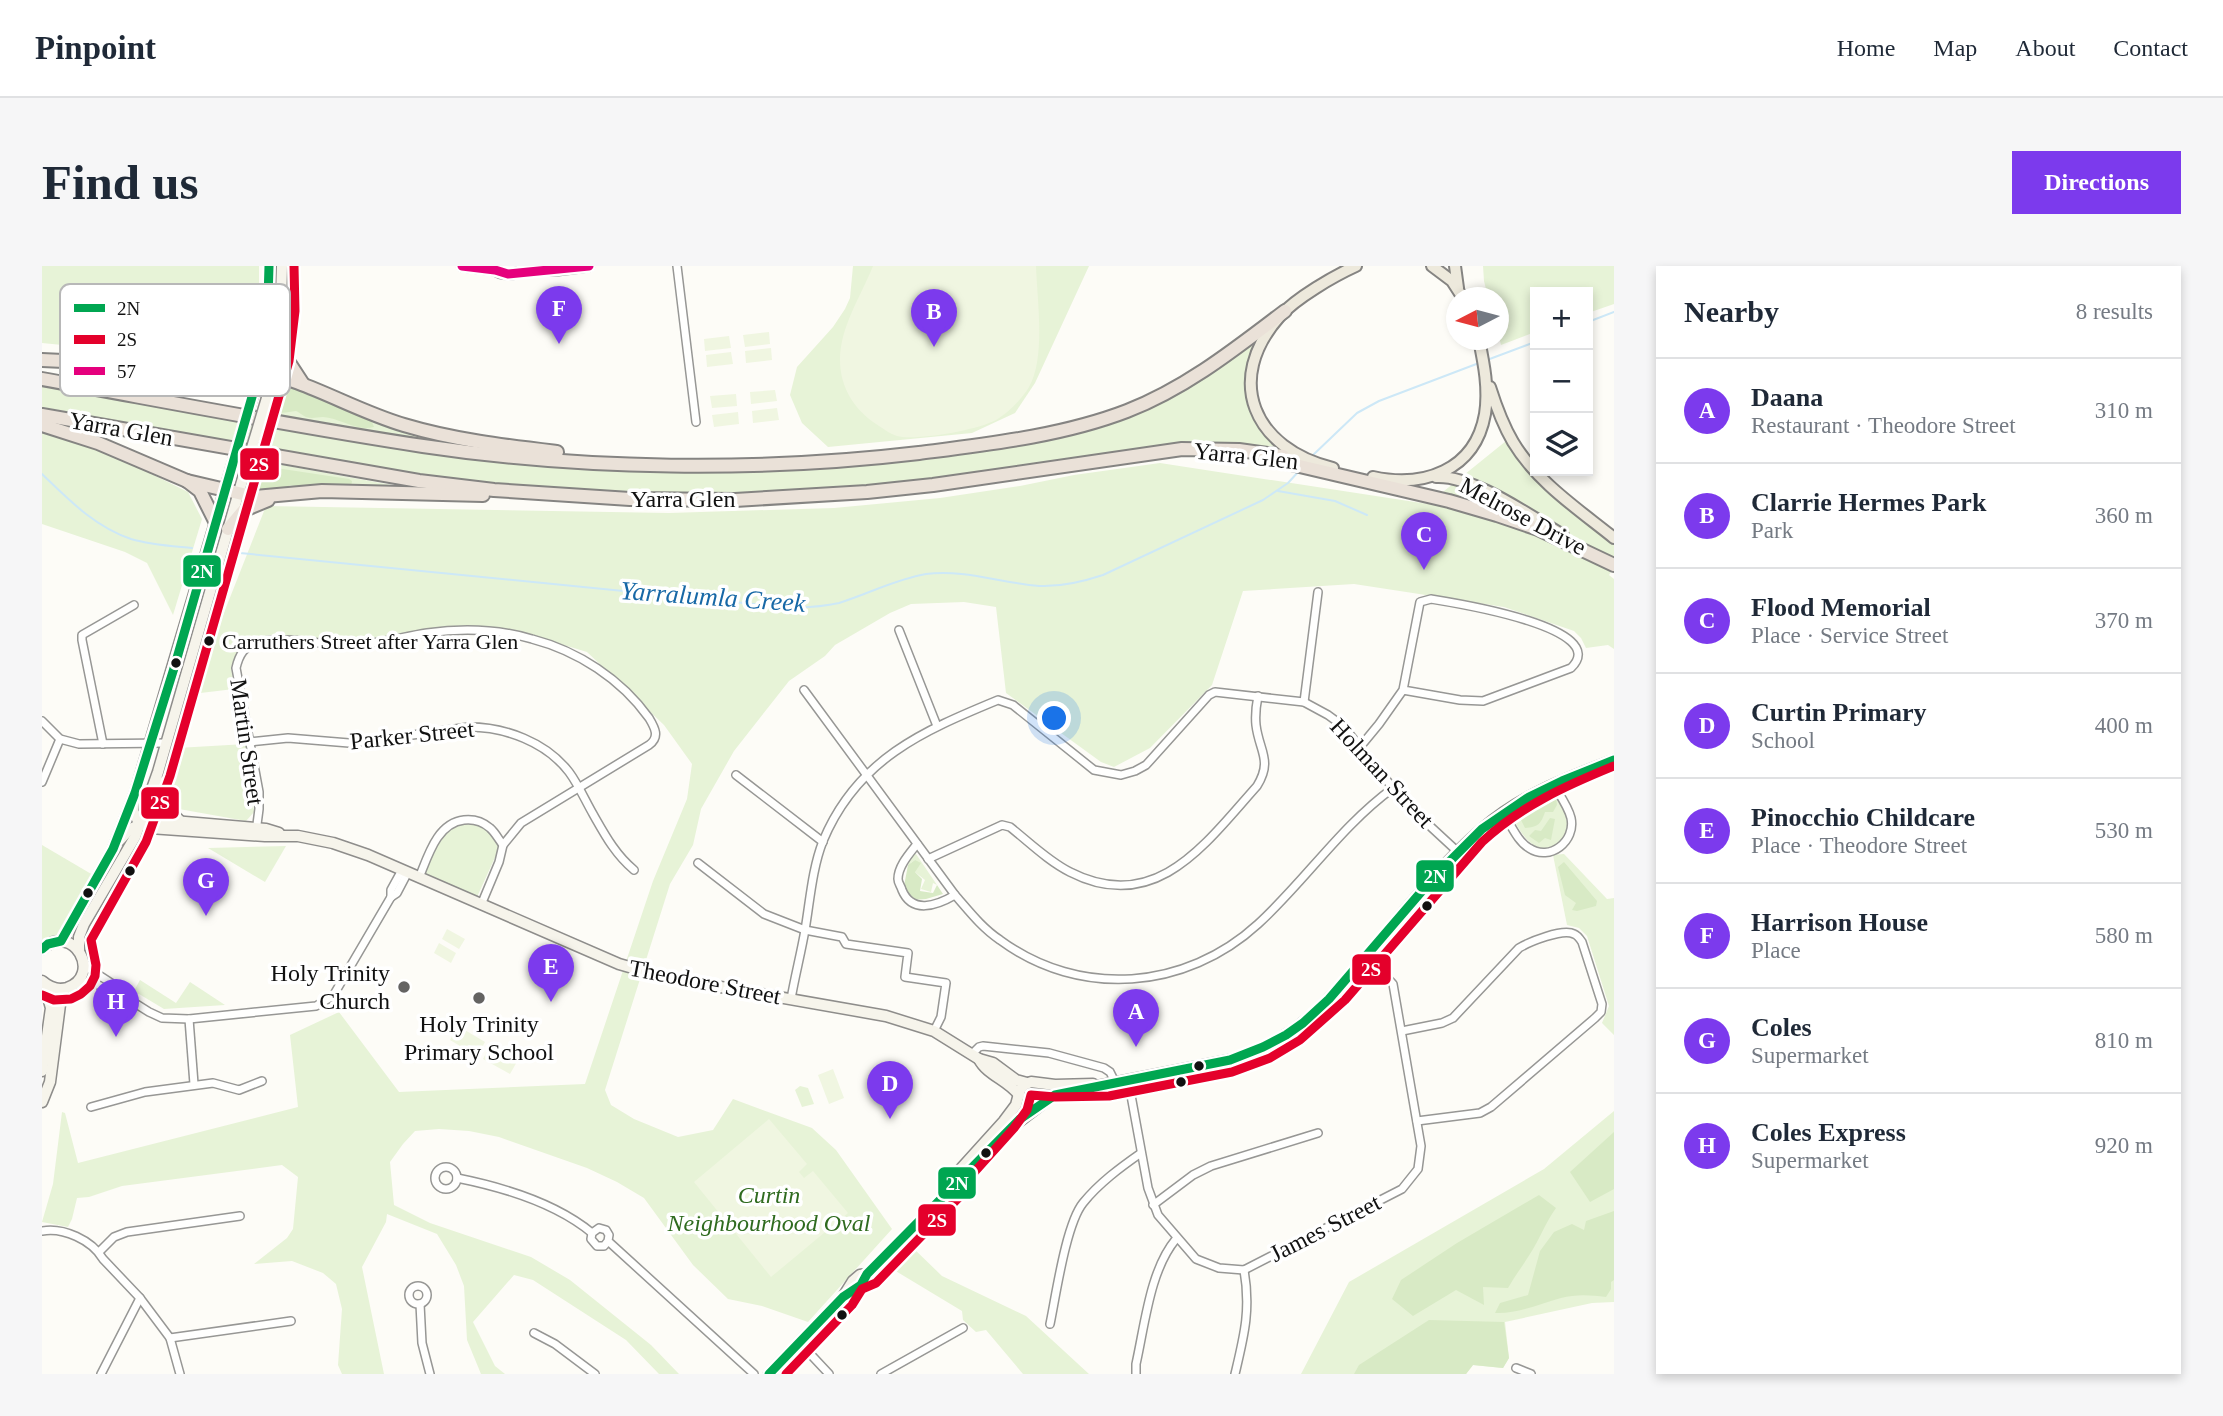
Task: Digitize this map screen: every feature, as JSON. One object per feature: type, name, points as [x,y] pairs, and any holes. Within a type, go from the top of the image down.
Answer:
[{"type":"highway","name":"Yarra Glen","points":[[138,396],[368,437],[522,457],[667,464],[833,461],[912,454],[1000,441],[1065,429],[1113,416],[1156,398],[1195,377],[1290,307]]},
{"type":"highway","points":[[42,360],[60,361]]},
{"type":"highway","points":[[290,365],[303,384]]},
{"type":"highway","name":"Yarra Glen","points":[[42,379],[60,382]]},
{"type":"highway","points":[[290,380],[404,425],[501,445],[634,458],[833,461]]},
{"type":"highway","name":"Yarra Glen","points":[[42,415],[419,481],[557,496],[698,500],[834,495],[933,485],[1131,455],[1197,448],[1239,450],[1284,456],[1497,515],[1538,529],[1614,565]]},
{"type":"highway","points":[[42,425],[98,443],[187,481],[255,497],[322,491],[557,496]]},
{"type":"highway","points":[[187,481],[200,491],[216,523]]},
{"type":"highway","points":[[228,529],[244,510],[285,494]]},
{"type":"main road","points":[[268,284],[269,266]]},
{"type":"main road","points":[[281,284],[282,266]]},
{"type":"main road","points":[[462,266],[495,270],[499,273],[517,273],[589,266]]},
{"type":"main road","points":[[1284,456],[1256,409],[1251,388],[1252,368],[1268,332],[1290,307],[1342,266]]},
{"type":"main road","points":[[1290,307],[1356,266]]},
{"type":"main road","points":[[1432,266],[1456,287]]},
{"type":"main road","points":[[1455,266],[1458,287]]},
{"type":"main road","name":"Melrose Drive","points":[[1481,350],[1488,385],[1507,431],[1526,461],[1556,491],[1614,538]]},
{"type":"main road","points":[[1429,478],[1452,466],[1473,444],[1483,422],[1488,385]]},
{"type":"main road","points":[[180,821],[168,810],[160,796],[156,779],[228,529],[232,469],[253,396]]},
{"type":"main road","points":[[61,940],[113,849],[135,793],[216,523],[245,471],[267,396]]},
{"type":"main road","name":"Melrose Drive","points":[[1328,469],[1393,481],[1451,478],[1474,485],[1614,565]]},
{"type":"main road","name":"Theodore Street","points":[[957,1181],[1023,1117],[1056,1094],[1230,1060],[1264,1047],[1293,1030],[1336,992],[1458,852],[1502,811],[1552,781],[1613,757]]},
{"type":"main road","points":[[43,982],[54,989],[62,989],[77,982],[84,962],[79,950],[79,937],[84,924],[135,837],[158,772]]},
{"type":"main road","points":[[135,793],[133,811],[139,823]]},
{"type":"main road","name":"Theodore Street","points":[[139,823],[150,819],[180,821],[333,843],[368,855],[632,969],[886,1016],[934,1031],[975,1056],[993,1063],[1017,1081],[1055,1085],[1111,1083]]},
{"type":"main road","points":[[113,849],[129,830],[139,823]]},
{"type":"main road","name":"Theodore Street","points":[[139,823],[150,828],[256,832]]},
{"type":"main road","points":[[42,948],[61,940],[69,942],[79,950]]},
{"type":"main road","points":[[42,1071],[51,1008],[43,982]]},
{"type":"main road","points":[[42,1102],[50,1082],[62,989]]},
{"type":"main road","name":"Theodore Street","points":[[975,1056],[985,1069],[1008,1084],[1019,1096]]},
{"type":"main road","points":[[769,1374],[843,1297],[853,1281],[860,1275],[867,1274],[957,1181],[957,1173],[1004,1121],[1021,1088],[1031,1083],[1041,1085],[1045,1090],[1045,1096],[1039,1106],[1024,1107],[1019,1096]]},
{"type":"street","points":[[677,266],[696,422]]},
{"type":"street","points":[[1304,702],[1318,592]]},
{"type":"street","points":[[1360,747],[1403,690],[1420,601],[1431,599],[1493,609],[1542,623],[1574,638],[1580,645],[1581,653],[1577,663],[1571,668],[1483,701],[1460,701],[1403,690]]},
{"type":"street","points":[[103,744],[82,635],[134,605]]},
{"type":"street","name":"Martin Street","points":[[256,832],[259,792],[236,668],[239,656],[246,647],[257,643],[273,641],[369,644],[458,630],[508,633],[566,650],[606,675],[626,692],[656,728],[654,741],[578,786]]},
{"type":"street","points":[[899,630],[937,726]]},
{"type":"street","points":[[804,690],[954,895],[979,923],[1023,956],[1053,970],[1084,978],[1115,981],[1147,979],[1179,971],[1208,959],[1256,926],[1282,902],[1326,849],[1369,805],[1393,788]]},
{"type":"street","name":"Holman Street","points":[[791,999],[823,842],[849,795],[898,748],[937,726],[998,700],[1006,701],[1094,770],[1121,775],[1146,765],[1209,695],[1221,691],[1304,702],[1343,726],[1405,803],[1458,852]]},
{"type":"street","points":[[928,859],[1002,825],[1010,827],[1050,859],[1086,880],[1108,885],[1128,885],[1144,883],[1164,875],[1188,860],[1207,842],[1264,775],[1264,749],[1256,727],[1258,696]]},
{"type":"street","points":[[42,721],[60,739],[79,744],[167,743]]},
{"type":"street","name":"Parker Street","points":[[250,742],[288,738],[349,743],[439,730],[484,727],[520,736],[539,746],[568,770],[608,840],[620,858],[634,870]]},
{"type":"street","points":[[42,782],[60,739]]},
{"type":"street","points":[[736,775],[823,842]]},
{"type":"street","points":[[1502,811],[1528,848],[1544,852],[1554,850],[1567,839],[1572,825],[1569,811],[1552,781]]},
{"type":"street","points":[[481,905],[503,845],[521,823],[578,786]]},
{"type":"street","points":[[419,878],[439,836],[447,826],[457,821],[480,822],[489,827],[503,845]]},
{"type":"street","points":[[917,844],[902,864],[898,879],[906,900],[914,905],[925,906],[943,902],[954,895]]},
{"type":"street","points":[[698,863],[764,914],[805,930],[842,937],[846,944],[908,953],[905,977],[946,984],[941,1017],[934,1031]]},
{"type":"street","points":[[77,982],[93,982],[122,995],[155,1016],[189,1019],[300,1008],[324,1002],[333,996],[391,897],[397,893],[405,871]]},
{"type":"street","points":[[1402,1031],[1442,1023],[1452,1018],[1519,948],[1567,932],[1576,934],[1582,942],[1602,1003],[1601,1012],[1595,1018],[1491,1107],[1469,1115],[1417,1121]]},
{"type":"street","name":"James Street","points":[[1128,1079],[1153,1205],[1161,1220],[1196,1259],[1219,1268],[1244,1270],[1402,1189],[1418,1169],[1421,1146],[1394,984],[1373,963],[1364,959]]},
{"type":"street","points":[[84,962],[122,995]]},
{"type":"street","points":[[189,1019],[194,1084]]},
{"type":"street","points":[[975,1056],[979,1047],[983,1046],[1049,1054],[1104,1068],[1110,1072],[1111,1083]]},
{"type":"street","points":[[91,1108],[145,1092],[213,1083],[239,1090],[262,1080]]},
{"type":"street","points":[[1153,1205],[1193,1175],[1211,1166],[1318,1133]]},
{"type":"street","points":[[1050,1324],[1074,1219],[1082,1204],[1102,1183],[1141,1153]]},
{"type":"street","points":[[457,1178],[496,1186],[569,1216],[592,1233]]},
{"type":"street","points":[[99,1252],[114,1237],[127,1232],[240,1216]]},
{"type":"street","points":[[44,1229],[58,1230],[76,1237],[99,1252],[140,1298],[170,1338],[180,1374]]},
{"type":"street","points":[[596,1229],[605,1229],[609,1235],[608,1241],[604,1246],[597,1246],[591,1240],[592,1233],[596,1229]]},
{"type":"street","points":[[1136,1374],[1154,1282],[1166,1251],[1176,1238]]},
{"type":"street","points":[[608,1241],[754,1374]]},
{"type":"street","points":[[1236,1374],[1247,1318],[1244,1270]]},
{"type":"street","points":[[101,1374],[140,1298]]},
{"type":"street","points":[[419,1304],[422,1343],[430,1374]]},
{"type":"street","points":[[170,1338],[291,1321]]},
{"type":"street","points":[[881,1374],[963,1328]]},
{"type":"street","points":[[534,1333],[555,1343],[596,1374]]},
{"type":"street","points":[[800,1342],[829,1374]]},
{"type":"street","points":[[1516,1368],[1531,1374]]},
{"type":"green space","points":[[42,266],[259,266],[259,284],[60,284],[60,345],[42,343]]},
{"type":"green space","points":[[853,266],[1089,266],[1035,383],[1015,413],[972,433],[828,447],[802,423],[790,395],[797,367],[833,327],[845,309],[850,298]]},
{"type":"green space","points":[[873,266],[1036,266],[1039,344],[1034,375],[1023,396],[996,420],[947,434],[918,437],[894,435],[870,420],[850,398],[843,380],[840,360],[847,324]]},
{"type":"green space","points":[[1483,266],[1614,266],[1614,304],[1593,311],[1593,287],[1530,287],[1530,334],[1509,342],[1509,287],[1486,287]]},
{"type":"green space","points":[[769,332],[770,344],[745,347],[743,335]]},
{"type":"green space","points":[[1263,333],[1250,375],[1269,438],[1280,450],[1247,447],[871,488],[682,496],[502,484],[404,472],[42,407],[42,385],[60,388],[60,396],[105,396],[415,450],[802,467],[1118,419]]},
{"type":"green space","points":[[729,336],[731,348],[705,351],[704,339]]},
{"type":"green space","points":[[771,348],[772,360],[746,363],[745,351]]},
{"type":"green space","points":[[731,352],[733,364],[707,367],[706,355]]},
{"type":"green space","points":[[290,384],[458,445],[269,413],[275,396],[290,396]]},
{"type":"green space","points":[[290,387],[371,420],[374,427],[361,428],[323,417],[308,418],[296,411],[283,413],[272,409],[277,396],[290,396]]},
{"type":"green space","points":[[775,390],[777,401],[751,404],[750,392]]},
{"type":"green space","points":[[736,394],[737,406],[712,408],[710,396]]},
{"type":"green space","points":[[777,408],[779,420],[753,423],[752,411]]},
{"type":"green space","points":[[738,412],[739,424],[714,427],[712,415]]},
{"type":"green space","points":[[42,431],[95,446],[188,492],[202,519],[173,615],[147,563],[125,552],[42,524]]},
{"type":"green space","name":"Curtin Neighbourhood Oval","points":[[1506,441],[1530,467],[1530,476],[1538,476],[1568,508],[1614,543],[1614,567],[1609,575],[1614,579],[1614,649],[1608,645],[1586,648],[1574,631],[1504,607],[1354,584],[1243,591],[1212,685],[1150,748],[1114,767],[1101,762],[1006,693],[996,607],[964,602],[911,604],[835,645],[825,656],[789,681],[734,751],[701,809],[693,845],[670,884],[605,1090],[611,1105],[634,1119],[678,1137],[713,1130],[733,1099],[812,1128],[836,1150],[892,1229],[808,1322],[762,1306],[728,1299],[693,1265],[644,1198],[617,1182],[587,1168],[499,1137],[469,1131],[415,1131],[390,1162],[394,1205],[430,1223],[531,1257],[570,1280],[651,1345],[679,1374],[659,1374],[626,1340],[533,1280],[514,1275],[473,1322],[495,1366],[505,1374],[481,1374],[467,1340],[464,1286],[456,1265],[437,1234],[387,1214],[386,1222],[362,1267],[384,1374],[342,1374],[338,1365],[342,1309],[336,1284],[323,1273],[292,1261],[254,1264],[287,1238],[293,1229],[298,1177],[282,1165],[122,1186],[89,1197],[77,1198],[68,1227],[42,1222],[53,1184],[62,1112],[65,1113],[78,1163],[298,1107],[290,1035],[339,1012],[399,1092],[585,1084],[653,881],[687,799],[692,764],[664,725],[587,652],[514,630],[453,627],[344,642],[256,638],[240,650],[231,667],[234,689],[192,694],[266,506],[669,513],[834,508],[940,498],[1160,463],[1428,504]]},
{"type":"green space","points":[[255,460],[411,489],[261,493],[248,491]]},
{"type":"green space","points":[[259,468],[349,479],[352,481],[351,488],[290,485],[280,490],[258,492],[254,487],[253,472]]},
{"type":"green space","points":[[246,744],[254,812],[246,821],[179,809],[169,798],[167,782],[177,748]]},
{"type":"green space","points":[[1554,792],[1566,814],[1564,836],[1550,848],[1537,847],[1525,837],[1512,816]]},
{"type":"green space","points":[[1547,795],[1556,796],[1557,805],[1553,812],[1545,812],[1538,824],[1525,828],[1520,818]]},
{"type":"green space","points":[[1550,818],[1555,819],[1551,840],[1545,838],[1539,843],[1529,836],[1535,830],[1541,831]]},
{"type":"green space","points":[[470,823],[487,829],[502,842],[477,897],[424,875],[435,848],[445,834],[460,825]]},
{"type":"green space","points":[[42,845],[93,875],[58,936],[42,945]]},
{"type":"green space","points":[[286,846],[265,882],[208,848]]},
{"type":"green space","points":[[916,854],[937,885],[933,883],[931,892],[921,889],[925,880],[915,872],[915,860],[908,865],[911,855]]},
{"type":"green space","points":[[1564,854],[1607,899],[1614,898],[1614,1035],[1602,1023],[1609,1006],[1587,936],[1579,928],[1567,925],[1553,855]]},
{"type":"green space","points":[[915,860],[921,863],[915,872],[922,879],[920,891],[933,893],[937,885],[943,894],[912,900],[904,886],[908,865]]},
{"type":"green space","points":[[1564,862],[1597,901],[1596,906],[1572,910],[1576,903],[1565,895],[1558,867]]},
{"type":"green space","points":[[447,929],[465,939],[459,949],[442,939]]},
{"type":"green space","points":[[439,943],[456,953],[451,963],[434,953]]},
{"type":"green space","points":[[140,980],[176,1003],[190,982],[225,1005],[164,1009],[134,991]]},
{"type":"green space","points":[[458,1026],[485,1042],[477,1056],[450,1040]]},
{"type":"green space","points":[[491,1044],[518,1060],[510,1074],[483,1059]]},
{"type":"green space","points":[[833,1069],[844,1098],[829,1104],[818,1075]]},
{"type":"green space","points":[[800,1086],[808,1088],[814,1104],[802,1107],[795,1090]]},
{"type":"green space","points":[[1614,1111],[1614,1302],[1592,1303],[1505,1322],[1509,1358],[1503,1368],[1473,1365],[1466,1374],[1301,1374],[1349,1282],[1544,1169]]},
{"type":"green space","name":"Curtin Neighbourhood Oval","points":[[769,1119],[807,1164],[799,1172],[804,1178],[813,1171],[848,1213],[771,1277],[694,1182]]},
{"type":"green space","points":[[1614,1132],[1614,1189],[1590,1202],[1570,1172]]},
{"type":"green space","points":[[1539,1195],[1556,1208],[1508,1288],[1483,1287],[1484,1305],[1456,1290],[1413,1316],[1392,1299],[1401,1280],[1457,1243]]},
{"type":"green space","points":[[1614,1211],[1614,1280],[1606,1297],[1572,1296],[1520,1310],[1495,1313],[1500,1303],[1528,1295],[1540,1251],[1554,1232],[1572,1224],[1584,1230],[1586,1221]]},
{"type":"green space","points":[[910,1245],[942,1276],[1026,1316],[1089,1374],[1023,1374],[986,1330],[976,1332],[963,1320],[962,1311],[894,1270]]},
{"type":"green space","points":[[1429,1320],[1504,1322],[1509,1358],[1503,1368],[1473,1365],[1466,1374],[1354,1374],[1359,1365]]},
{"type":"waterway","name":"Yarralumla Creek","points":[[1593,320],[1614,312]]},
{"type":"waterway","name":"Yarralumla Creek","points":[[1487,360],[1530,344]]},
{"type":"waterway","name":"Yarralumla Creek","points":[[1312,456],[1357,413],[1379,401],[1479,363]]},
{"type":"waterway","name":"Yarralumla Creek","points":[[240,553],[774,606],[815,607],[839,603],[926,574],[954,573],[1039,586],[1087,580],[1263,500],[1288,483],[1299,471]]},
{"type":"waterway","name":"Yarralumla Creek","points":[[42,474],[83,512],[118,534],[146,543],[192,548]]},
{"type":"waterway","points":[[1278,491],[1335,501],[1367,515]]},
{"type":"transit line","name":"2N","points":[[268,284],[269,266]]},
{"type":"transit line","name":"2S","points":[[290,353],[295,311],[294,266]]},
{"type":"transit line","name":"57","points":[[462,266],[508,274],[589,266]]},
{"type":"transit line","name":"2N","points":[[42,949],[48,944],[61,941],[113,849],[135,793],[175,665],[252,396]]},
{"type":"transit line","name":"2S","points":[[42,995],[54,1000],[71,999],[90,986],[95,976],[96,965],[91,940],[146,842],[170,776],[279,396]]},
{"type":"transit line","name":"2N","points":[[769,1374],[843,1297],[861,1285],[867,1274],[1020,1119],[1055,1095],[1230,1060],[1286,1035],[1329,999],[1434,877],[1482,829],[1529,797],[1614,760]]},
{"type":"transit line","name":"2S","points":[[786,1374],[852,1305],[862,1289],[876,1283],[966,1190],[969,1178],[1027,1110],[1031,1095],[1109,1096],[1232,1072],[1270,1058],[1300,1040],[1345,1000],[1482,842],[1497,829],[1544,798],[1614,766]]},
{"type":"place","name":"Harrison House","points":[[559,344]]},
{"type":"place","name":"Clarrie Hermes Park","points":[[934,347]]},
{"type":"place","name":"Flood Memorial","points":[[1424,570]]},
{"type":"place","name":"Carruthers Street after Yarra Glen","points":[[209,641]]},
{"type":"place","name":"Coles","points":[[206,916]]},
{"type":"place","name":"Holy Trinity Church","points":[[404,987]]},
{"type":"place","name":"Holy Trinity Primary School","points":[[479,998]]},
{"type":"place","name":"Pinocchio Childcare","points":[[551,1002]]},
{"type":"place","name":"Coles Express","points":[[116,1037]]},
{"type":"place","name":"Daana","points":[[1136,1047]]},
{"type":"place","name":"Curtin Primary","points":[[890,1119]]}]
